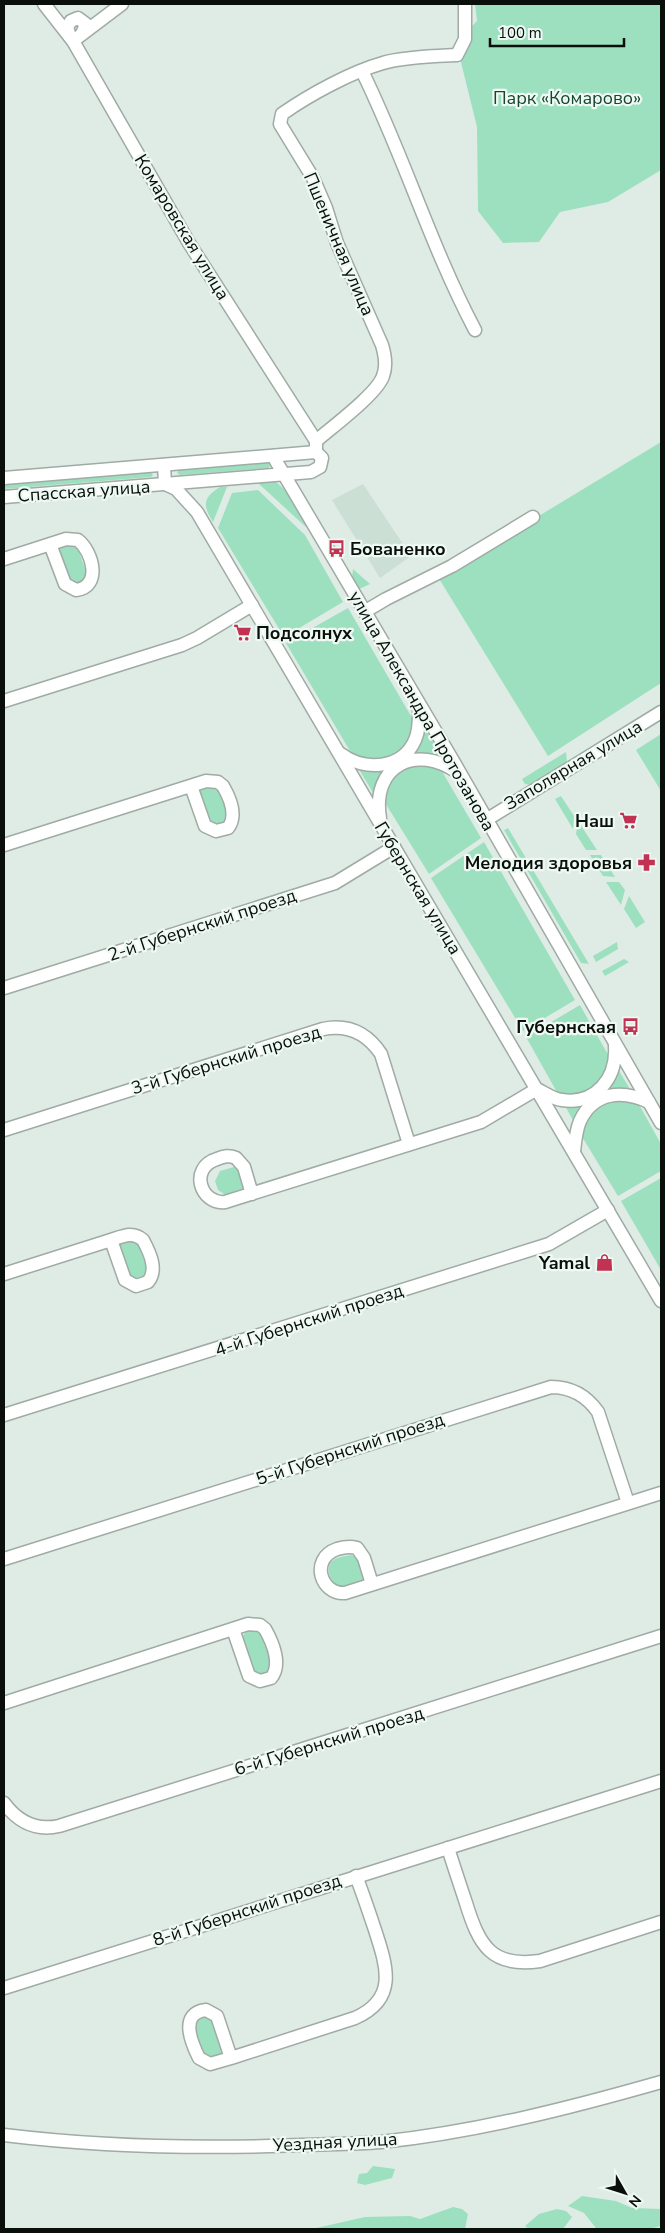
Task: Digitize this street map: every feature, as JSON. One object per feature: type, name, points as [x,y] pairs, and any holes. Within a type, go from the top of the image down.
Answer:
[{"type":"street","name":"Комаровская улица","points":[[44,4],[76,38],[189,244],[316,446]]},
{"type":"street","points":[[76,38],[122,4]]},
{"type":"street","name":"Пшеничная улица","points":[[316,446],[368,396],[383,377],[386,360],[382,345],[337,243],[326,208],[313,178],[280,124],[282,114],[299,102],[384,62],[457,55],[464,39],[465,4]]},
{"type":"street","points":[[362,71],[402,158],[454,291],[476,330]]},
{"type":"street","name":"Спасская улица","points":[[4,478],[273,456],[316,446],[322,458],[320,467],[311,472],[4,497]]},
{"type":"street","name":"улица Александра Протозанова","points":[[273,456],[462,776],[661,1123]]},
{"type":"street","name":"Спасская улица","points":[[164,465],[165,484]]},
{"type":"street","name":"Губернская улица","points":[[165,484],[176,489],[197,512],[661,1301]]},
{"type":"street","points":[[364,612],[386,598],[452,566],[533,517]]},
{"type":"street","points":[[4,559],[50,544]]},
{"type":"street","points":[[4,700],[182,645],[252,605]]},
{"type":"street","points":[[339,753],[351,761],[368,767],[388,764],[403,756],[415,741],[419,724],[418,703]]},
{"type":"street","name":"Заполярная улица","points":[[486,820],[661,712]]},
{"type":"street","points":[[381,825],[378,805],[379,792],[385,778],[396,767],[413,759],[430,759],[447,765],[462,776]]},
{"type":"street","points":[[4,845],[191,786]]},
{"type":"street","name":"2-й Губернский проезд","points":[[4,988],[335,883],[394,847]]},
{"type":"street","name":"3-й Губернский проезд","points":[[4,1130],[323,1029],[343,1027],[361,1033],[369,1039],[380,1054],[408,1144]]},
{"type":"street","points":[[252,1194],[481,1122],[537,1088],[560,1100],[581,1099],[593,1094],[603,1086],[614,1068],[614,1043]]},
{"type":"street","points":[[574,1152],[580,1122],[587,1111],[601,1100],[616,1094],[633,1095],[649,1102]]},
{"type":"street","name":"4-й Губернский проезд","points":[[4,1415],[549,1244],[608,1210]]},
{"type":"street","points":[[4,1274],[111,1240]]},
{"type":"street","name":"5-й Губернский проезд","points":[[4,1559],[550,1387],[578,1392],[593,1404],[598,1412],[628,1503]]},
{"type":"street","points":[[372,1584],[661,1493]]},
{"type":"street","points":[[4,1703],[233,1629],[254,1624],[265,1629],[276,1661],[277,1667],[272,1678],[260,1681],[249,1676],[233,1629]]},
{"type":"street","name":"6-й Губернский проезд","points":[[4,1802],[15,1816],[30,1825],[49,1828],[59,1826],[661,1636]]},
{"type":"street","points":[[356,1876],[661,1781]]},
{"type":"street","points":[[448,1848],[478,1938],[490,1952],[507,1961],[526,1963],[540,1961],[661,1922]]},
{"type":"street","name":"8-й Губернский проезд","points":[[4,1988],[356,1876],[386,1965],[386,1984],[378,2002],[371,2009],[355,2018],[231,2058]]},
{"type":"street","name":"Уездная улица","points":[[4,2135],[56,2141],[179,2147],[238,2148],[380,2142],[476,2128],[576,2106],[661,2082]]},
{"type":"shaded area","points":[[363,484],[411,556],[380,578],[332,500]]},
{"type":"green space","name":"Парк «Комарово»","points":[[475,4],[661,4],[661,170],[608,202],[560,212],[539,242],[503,243],[478,211],[477,127],[456,42],[477,21]]},
{"type":"green space","points":[[661,442],[661,683],[548,756],[438,577]]},
{"type":"green space","points":[[269,463],[270,466],[268,468],[180,475],[177,473],[179,470]]},
{"type":"green space","points":[[151,472],[153,475],[151,477],[4,489],[4,484]]},
{"type":"green space","points":[[276,482],[285,490],[307,528],[258,483]]},
{"type":"green space","points":[[220,487],[227,487],[213,522],[207,511],[206,503],[210,495]]},
{"type":"green space","points":[[258,490],[305,535],[343,602],[284,637],[218,528],[232,493]]},
{"type":"green space","points":[[60,545],[77,545],[88,578],[80,587],[69,581],[58,553]]},
{"type":"green space","points":[[353,569],[370,584],[357,590],[352,578]]},
{"type":"green space","points":[[348,608],[415,723],[412,734],[399,752],[381,760],[370,760],[350,751],[286,643]]},
{"type":"green space","points":[[424,726],[442,758],[427,753],[410,755]]},
{"type":"green space","points":[[661,734],[661,791],[636,750]]},
{"type":"green space","points":[[566,752],[567,762],[532,785],[525,784],[522,779]]},
{"type":"green space","points":[[423,764],[440,768],[481,838],[429,874],[384,801],[389,786],[397,775],[408,768]]},
{"type":"green space","points":[[357,766],[389,768],[375,796]]},
{"type":"green space","points":[[200,787],[217,787],[228,814],[224,826],[209,822],[198,790]]},
{"type":"green space","points":[[561,796],[574,816],[573,829],[555,799]]},
{"type":"green space","points":[[578,821],[597,850],[586,850],[576,834]]},
{"type":"green space","points":[[508,828],[589,964],[581,963],[504,830]]},
{"type":"green space","points":[[484,842],[575,1000],[523,1031],[431,878]]},
{"type":"green space","points":[[590,855],[601,855],[615,877],[603,876]]},
{"type":"green space","points":[[606,882],[619,882],[625,890],[621,905]]},
{"type":"green space","points":[[629,896],[645,922],[636,928],[624,909]]},
{"type":"green space","points":[[617,942],[618,949],[596,962],[593,956]]},
{"type":"green space","points":[[624,959],[629,962],[605,976],[602,971]]},
{"type":"green space","points":[[580,1005],[611,1060],[607,1072],[595,1086],[576,1096],[568,1096],[558,1094],[526,1037]]},
{"type":"green space","points":[[618,1069],[631,1091],[607,1093],[576,1126],[564,1104],[575,1104]]},
{"type":"green space","points":[[617,1099],[637,1101],[661,1144],[661,1171],[618,1196],[581,1135],[586,1121],[593,1111]]},
{"type":"green space","points":[[234,1167],[237,1168],[246,1185],[244,1191],[227,1196],[218,1190],[215,1181],[220,1171]]},
{"type":"green space","points":[[661,1178],[661,1270],[621,1201]]},
{"type":"green space","points":[[123,1238],[137,1242],[149,1274],[140,1283],[129,1277],[119,1244]]},
{"type":"green space","points":[[351,1555],[357,1557],[365,1576],[363,1582],[348,1587],[336,1586],[331,1579],[330,1564],[336,1559]]},
{"type":"green space","points":[[251,1630],[258,1631],[261,1634],[272,1661],[268,1673],[259,1675],[246,1656],[243,1638],[244,1634]]},
{"type":"green space","points":[[198,2014],[212,2017],[224,2050],[219,2057],[210,2058],[204,2053],[193,2024]]},
{"type":"green space","points":[[373,2166],[395,2169],[392,2178],[365,2185],[357,2183],[359,2174],[367,2173]]},
{"type":"green space","points":[[582,2196],[616,2201],[632,2208],[661,2209],[661,2226],[649,2229],[596,2228],[584,2213],[568,2206]]},
{"type":"green space","points":[[453,2207],[462,2209],[468,2214],[465,2229],[312,2229],[365,2217],[410,2216],[420,2219]]},
{"type":"green space","points":[[557,2209],[566,2211],[572,2217],[563,2229],[529,2229],[525,2226],[539,2214]]},
{"type":"place","name":"Бованенко","points":[[336,549]]},
{"type":"place","name":"Подсолнух","points":[[242,633]]},
{"type":"place","name":"Наш","points":[[628,821]]},
{"type":"place","name":"Мелодия здоровья","points":[[646,863]]},
{"type":"place","name":"Губернская","points":[[630,1027]]},
{"type":"place","name":"Yamal","points":[[604,1263]]}]
